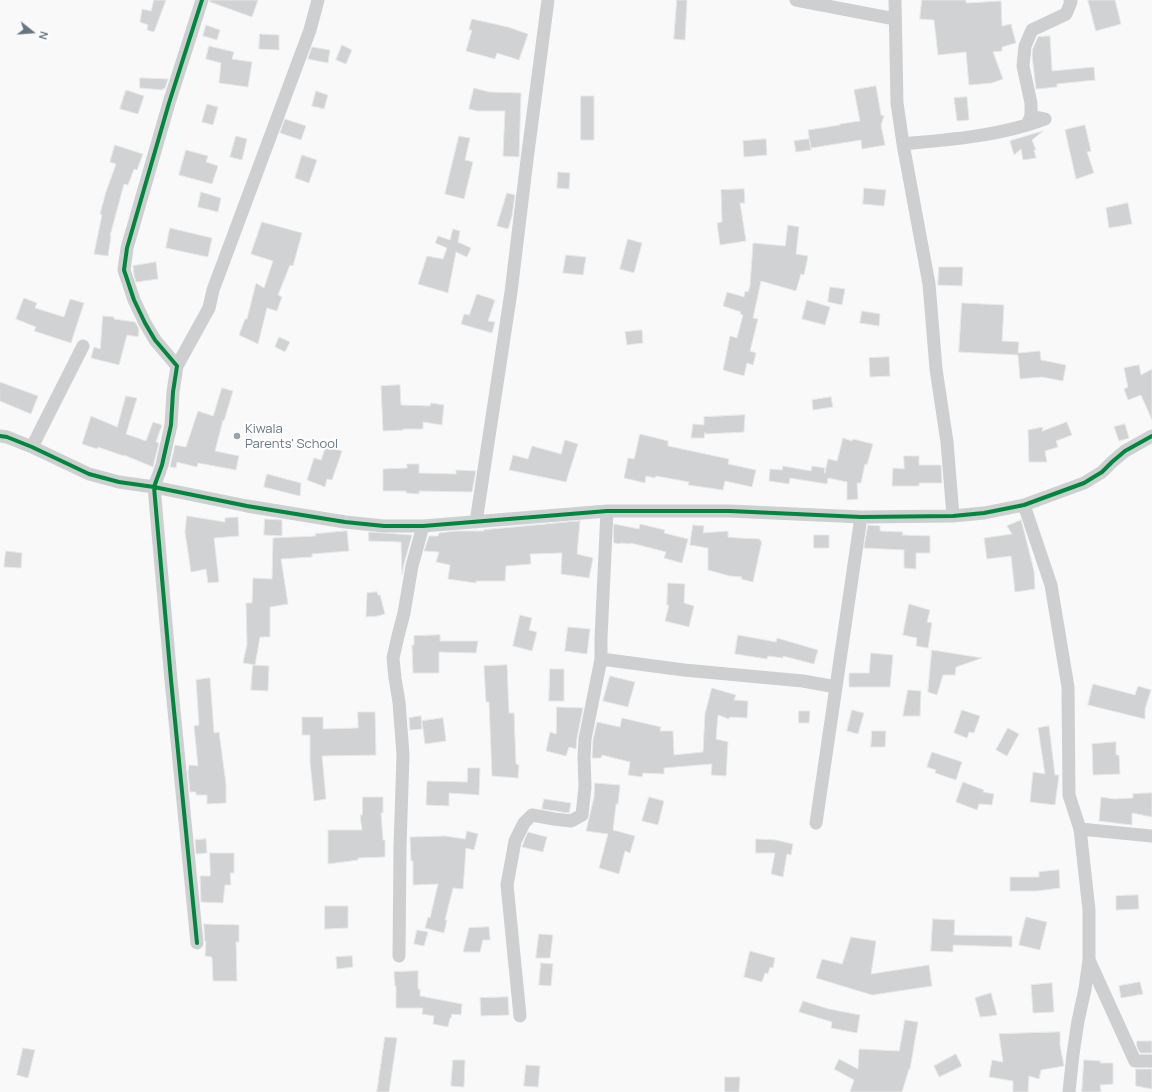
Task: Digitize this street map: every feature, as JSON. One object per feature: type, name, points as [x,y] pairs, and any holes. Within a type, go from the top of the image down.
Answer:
[{"type":"street","points":[[177,366],[155,340],[145,323],[134,300],[124,270],[127,248],[169,103],[202,0]]},
{"type":"street","points":[[197,944],[154,487],[162,465],[171,425],[173,392],[177,366],[209,308],[214,290],[310,30],[318,0]]},
{"type":"street","points":[[476,522],[511,292],[548,0]]},
{"type":"street","points":[[796,0],[895,19]]},
{"type":"street","points":[[895,0],[897,102],[903,144],[929,284],[936,369],[947,442],[953,516]]},
{"type":"street","points":[[903,144],[972,137],[1014,129],[1029,120],[1031,103],[1023,66],[1025,46],[1032,30],[1066,14],[1070,0]]},
{"type":"street","points":[[32,447],[83,346]]},
{"type":"street","points":[[0,436],[7,437],[32,447],[89,474],[119,482],[154,487],[247,506],[345,522],[384,526],[423,526],[607,510],[730,511],[861,517],[953,516],[984,513],[1024,504],[1084,483],[1102,472],[1125,451],[1152,436]]},
{"type":"street","points":[[1024,504],[1051,585],[1068,687],[1069,795],[1080,829],[1089,910],[1089,960],[1085,989],[1078,1021],[1069,1092]]},
{"type":"street","points":[[520,1016],[507,885],[515,841],[524,823],[532,815],[571,821],[582,815],[585,787],[585,739],[601,658],[607,510]]},
{"type":"street","points":[[816,823],[861,517]]},
{"type":"street","points":[[399,956],[403,755],[394,658],[412,566],[423,526]]},
{"type":"street","points":[[601,658],[684,670],[804,681],[836,687]]},
{"type":"street","points":[[1080,829],[1152,836]]},
{"type":"street","points":[[1089,960],[1134,1061],[1152,1061]]},
{"type":"building","points":[[154,0],[166,0],[154,32],[147,30],[148,25],[140,22],[142,9],[151,11]]},
{"type":"building","points":[[210,0],[258,0],[252,17],[210,2]]},
{"type":"building","points":[[677,0],[687,0],[685,40],[674,39]]},
{"type":"building","points":[[922,0],[966,0],[966,3],[1001,1],[1002,26],[1011,24],[1016,43],[1002,47],[1002,51],[993,52],[1003,79],[992,83],[969,85],[966,52],[938,55],[934,20],[920,19]]},
{"type":"building","points":[[1088,0],[1115,0],[1121,24],[1096,31]]},
{"type":"building","points":[[472,19],[508,27],[528,34],[519,60],[497,53],[495,59],[466,51],[472,30],[469,30]]},
{"type":"building","points":[[206,25],[220,30],[217,40],[203,36]]},
{"type":"building","points":[[260,34],[279,35],[279,50],[259,49]]},
{"type":"building","points":[[1050,36],[1052,71],[1094,67],[1095,80],[1057,84],[1057,87],[1036,89],[1032,55],[1033,48],[1038,37]]},
{"type":"building","points":[[342,45],[352,50],[346,64],[336,60]]},
{"type":"building","points":[[209,46],[234,52],[232,59],[252,62],[248,87],[219,83],[221,63],[206,59]]},
{"type":"building","points":[[312,47],[330,50],[328,63],[308,59]]},
{"type":"building","points":[[140,78],[168,79],[165,89],[163,88],[163,90],[140,88]]},
{"type":"building","points":[[876,86],[881,115],[884,116],[881,125],[885,145],[862,149],[861,140],[811,148],[808,130],[860,121],[854,90]]},
{"type":"building","points":[[474,88],[489,92],[521,93],[519,157],[503,156],[505,111],[477,111],[469,109]]},
{"type":"building","points":[[126,90],[144,96],[138,114],[120,109]]},
{"type":"building","points":[[316,91],[328,95],[324,109],[312,106]]},
{"type":"building","points":[[581,96],[594,96],[594,140],[581,140]]},
{"type":"building","points":[[967,97],[969,120],[957,121],[954,98]]},
{"type":"building","points":[[207,104],[218,107],[213,125],[202,122]]},
{"type":"building","points":[[285,119],[306,126],[301,140],[280,133]]},
{"type":"building","points":[[1085,125],[1091,151],[1087,152],[1094,173],[1076,179],[1065,130]]},
{"type":"building","points":[[1043,131],[1032,140],[1036,150],[1034,150],[1036,158],[1023,160],[1021,149],[1014,155],[1010,141]]},
{"type":"building","points":[[236,136],[247,139],[242,160],[230,157]]},
{"type":"building","points":[[459,136],[470,138],[465,160],[473,162],[464,199],[445,194]]},
{"type":"building","points":[[766,139],[767,155],[744,157],[743,141]]},
{"type":"building","points":[[809,139],[811,150],[796,152],[794,141]]},
{"type":"building","points":[[115,145],[143,154],[137,170],[134,169],[128,185],[124,184],[110,236],[108,256],[94,254],[102,215],[100,214],[116,164],[110,162]]},
{"type":"building","points":[[186,150],[208,156],[206,162],[218,166],[212,184],[179,175]]},
{"type":"building","points":[[302,155],[317,160],[309,183],[295,178]]},
{"type":"building","points":[[558,172],[570,173],[569,189],[557,188]]},
{"type":"building","points":[[864,188],[886,190],[884,206],[863,204]]},
{"type":"building","points":[[744,189],[745,203],[740,203],[746,241],[720,245],[717,223],[722,222],[721,190]]},
{"type":"building","points":[[201,192],[221,198],[218,212],[198,207]]},
{"type":"building","points":[[507,193],[515,195],[512,216],[508,229],[497,226]]},
{"type":"building","points":[[1128,203],[1132,224],[1109,228],[1106,208]]},
{"type":"building","points":[[262,222],[302,233],[293,266],[290,265],[278,295],[282,297],[277,311],[267,308],[258,344],[239,335],[245,319],[247,319],[256,283],[264,288],[273,261],[251,254]]},
{"type":"building","points":[[788,225],[799,227],[796,254],[808,256],[804,275],[801,274],[796,291],[761,281],[753,318],[758,319],[750,351],[756,353],[753,365],[747,363],[744,376],[723,370],[730,336],[737,338],[743,315],[740,314],[741,312],[723,306],[727,292],[744,297],[745,291],[748,292],[750,286],[753,243],[785,246]]},
{"type":"building","points":[[170,228],[212,238],[208,257],[166,248]]},
{"type":"building","points":[[453,229],[460,231],[458,242],[471,248],[467,257],[456,252],[448,293],[418,284],[427,256],[443,259],[447,248],[435,243],[438,236],[450,240]]},
{"type":"building","points":[[628,239],[642,243],[634,273],[620,269]]},
{"type":"building","points":[[566,255],[586,257],[583,275],[563,273]]},
{"type":"building","points":[[156,262],[158,279],[136,282],[133,266]]},
{"type":"building","points":[[939,267],[963,267],[962,286],[938,285]]},
{"type":"building","points":[[830,287],[845,289],[842,305],[828,302]]},
{"type":"building","points":[[477,294],[495,300],[488,321],[495,322],[492,333],[461,324],[464,314],[469,315]]},
{"type":"building","points":[[24,298],[37,303],[35,308],[64,317],[70,299],[84,303],[71,343],[34,331],[36,327],[16,319]]},
{"type":"building","points":[[807,300],[830,307],[825,325],[802,319]]},
{"type":"building","points":[[962,303],[1004,305],[1002,341],[1019,342],[1018,353],[1040,351],[1041,360],[1066,365],[1063,381],[1042,377],[1020,379],[1018,355],[959,352]]},
{"type":"building","points":[[862,311],[880,314],[879,326],[860,323]]},
{"type":"building","points":[[103,316],[135,322],[139,329],[138,337],[127,335],[119,365],[91,358],[94,347],[100,349]]},
{"type":"building","points":[[642,330],[643,343],[627,345],[625,332]]},
{"type":"building","points":[[279,337],[290,342],[285,352],[275,347]]},
{"type":"building","points":[[889,357],[890,376],[870,377],[869,358]]},
{"type":"building","points":[[1139,365],[1141,375],[1152,369],[1152,420],[1141,395],[1128,400],[1124,389],[1128,387],[1124,368]]},
{"type":"building","points":[[0,382],[38,396],[31,414],[0,401]]},
{"type":"building","points":[[400,385],[401,405],[430,406],[431,403],[444,405],[442,425],[423,422],[423,429],[383,431],[381,386]]},
{"type":"building","points":[[222,388],[233,391],[224,421],[223,420],[215,451],[239,456],[236,470],[198,463],[197,467],[177,462],[176,468],[170,467],[175,445],[186,447],[198,411],[213,416]]},
{"type":"building","points":[[126,396],[137,398],[126,434],[146,441],[153,422],[162,425],[156,442],[159,443],[153,467],[124,455],[82,444],[91,416],[117,427]]},
{"type":"building","points":[[831,397],[833,407],[813,410],[812,400]]},
{"type":"building","points":[[745,415],[744,432],[705,434],[705,432],[704,438],[691,438],[693,424],[704,425],[704,417]]},
{"type":"building","points":[[1067,422],[1072,435],[1056,441],[1058,447],[1045,451],[1047,462],[1029,462],[1028,430],[1043,427],[1042,431]]},
{"type":"building","points":[[1125,424],[1129,438],[1119,441],[1114,427]]},
{"type":"building","points":[[640,434],[668,441],[668,446],[729,459],[728,464],[756,470],[752,487],[725,481],[723,490],[688,485],[689,482],[656,476],[655,478],[646,476],[645,483],[624,478],[628,458],[634,459]]},
{"type":"building","points":[[843,438],[873,444],[867,465],[865,464],[861,483],[857,483],[858,499],[847,500],[847,482],[828,478],[827,484],[790,478],[789,484],[769,481],[770,469],[782,470],[783,466],[811,471],[812,466],[825,468],[825,473],[828,459],[837,461]]},
{"type":"building","points":[[565,440],[578,444],[566,482],[509,470],[513,455],[528,459],[532,446],[561,454]]},
{"type":"building","points":[[326,446],[342,451],[332,480],[327,479],[325,487],[307,480],[314,458],[321,460]]},
{"type":"building","points":[[904,456],[919,456],[919,465],[941,465],[942,483],[919,483],[919,486],[892,486],[893,468],[904,469]]},
{"type":"building","points":[[407,464],[419,464],[419,473],[456,474],[456,470],[476,471],[472,492],[419,491],[419,494],[406,493],[406,491],[383,491],[383,469],[407,468]]},
{"type":"building","points":[[267,474],[301,483],[300,496],[264,487]]},
{"type":"building","points":[[187,516],[225,522],[225,518],[238,517],[239,536],[214,538],[219,582],[208,583],[206,569],[191,572],[185,532]]},
{"type":"building","points":[[265,519],[282,520],[282,536],[264,535]]},
{"type":"building","points":[[1021,520],[1034,571],[1035,589],[1015,592],[1011,556],[987,559],[984,538],[1012,534],[1007,526]]},
{"type":"building","points":[[580,521],[577,554],[593,558],[589,578],[561,574],[562,553],[530,554],[531,564],[506,566],[505,581],[476,581],[476,583],[448,579],[450,565],[436,562],[439,552],[424,551],[429,536],[438,536],[439,533],[455,531],[484,531]]},
{"type":"building","points":[[614,524],[639,529],[640,524],[665,530],[664,533],[688,539],[682,563],[664,558],[666,552],[631,543],[614,543]]},
{"type":"building","points":[[693,525],[704,526],[703,533],[728,531],[728,537],[760,539],[760,541],[762,541],[753,582],[741,579],[742,577],[730,576],[708,570],[708,548],[690,545]]},
{"type":"building","points":[[868,525],[880,526],[880,531],[903,532],[902,535],[930,536],[930,553],[916,553],[916,569],[904,568],[904,550],[864,548]]},
{"type":"building","points":[[347,531],[349,551],[312,554],[312,557],[281,559],[288,604],[270,607],[270,637],[260,637],[255,665],[243,663],[247,644],[246,603],[252,603],[253,578],[272,579],[273,538],[316,536],[315,534]]},
{"type":"building","points":[[369,532],[412,535],[402,575],[401,542],[369,541]]},
{"type":"building","points":[[814,535],[829,535],[829,548],[814,548]]},
{"type":"building","points":[[6,551],[22,553],[21,568],[4,567]]},
{"type":"building","points":[[668,583],[685,584],[684,603],[694,606],[689,627],[665,621],[669,605],[667,605]]},
{"type":"building","points":[[377,592],[378,595],[380,595],[385,614],[366,617],[367,593]]},
{"type":"building","points":[[909,604],[930,610],[927,622],[932,623],[928,648],[916,646],[917,638],[903,635]]},
{"type":"building","points":[[520,615],[532,618],[529,630],[537,632],[532,651],[513,646]]},
{"type":"building","points":[[568,627],[590,629],[587,654],[565,651]]},
{"type":"building","points":[[440,635],[440,641],[478,641],[476,653],[439,652],[439,673],[413,673],[412,645],[414,645],[414,636]]},
{"type":"building","points":[[738,635],[776,642],[777,638],[818,650],[814,664],[783,656],[783,658],[768,656],[767,659],[735,654]]},
{"type":"building","points":[[932,650],[982,658],[956,667],[955,675],[943,675],[937,695],[928,692]]},
{"type":"building","points":[[871,653],[893,655],[890,687],[849,687],[849,673],[869,673]]},
{"type":"building","points":[[253,665],[269,666],[268,691],[251,690]]},
{"type":"building","points":[[507,665],[509,713],[514,713],[516,764],[519,765],[518,778],[492,776],[489,702],[486,702],[484,666]]},
{"type":"building","points":[[550,669],[564,669],[564,701],[549,701]]},
{"type":"building","points":[[610,676],[635,682],[628,707],[603,701]]},
{"type":"building","points":[[210,678],[214,733],[219,732],[226,784],[226,803],[207,804],[207,795],[196,795],[196,792],[190,792],[188,773],[189,765],[198,766],[194,726],[199,725],[196,680]]},
{"type":"building","points":[[1093,684],[1135,695],[1138,686],[1151,690],[1145,709],[1145,719],[1088,705]]},
{"type":"building","points":[[712,688],[736,695],[734,700],[748,701],[747,718],[730,717],[729,719],[718,715],[716,739],[728,742],[726,776],[711,775],[712,764],[664,768],[664,774],[643,773],[642,777],[628,775],[630,762],[602,755],[601,758],[592,758],[593,740],[597,722],[620,727],[622,718],[661,727],[660,731],[673,731],[674,755],[703,752],[705,714]]},
{"type":"building","points":[[908,690],[921,691],[920,716],[903,716]]},
{"type":"building","points":[[557,707],[583,708],[576,749],[569,747],[566,756],[546,751],[550,732],[556,734]]},
{"type":"building","points":[[852,710],[864,713],[858,734],[847,731]]},
{"type":"building","points":[[962,710],[980,716],[974,733],[969,732],[967,738],[954,733]]},
{"type":"building","points":[[799,711],[810,711],[809,723],[799,723]]},
{"type":"building","points":[[358,712],[375,712],[376,755],[322,756],[326,799],[314,801],[310,762],[310,735],[302,735],[302,717],[323,717],[323,729],[358,728]]},
{"type":"building","points":[[421,716],[422,729],[410,730],[409,718]]},
{"type":"building","points":[[443,718],[446,741],[425,744],[422,721]]},
{"type":"building","points":[[1049,726],[1055,775],[1059,775],[1055,805],[1030,802],[1033,772],[1045,774],[1038,728]]},
{"type":"building","points":[[1008,728],[1019,734],[1007,756],[996,750]]},
{"type":"building","points":[[872,731],[886,731],[885,747],[871,747]]},
{"type":"building","points":[[1116,742],[1116,755],[1119,755],[1120,774],[1093,775],[1092,744]]},
{"type":"building","points":[[932,752],[962,762],[956,780],[935,773],[936,770],[927,767]]},
{"type":"building","points":[[468,768],[480,768],[479,795],[449,793],[449,806],[426,805],[427,781],[467,782]]},
{"type":"building","points":[[963,782],[984,790],[983,792],[994,794],[992,805],[979,804],[977,810],[956,802]]},
{"type":"building","points":[[595,783],[620,785],[613,830],[635,836],[630,853],[625,851],[619,874],[599,868],[608,834],[586,831],[594,797]]},
{"type":"building","points":[[1152,793],[1152,817],[1132,813],[1132,825],[1099,821],[1101,797],[1114,799],[1133,798],[1133,794]]},
{"type":"building","points":[[363,797],[383,797],[383,813],[381,813],[383,840],[385,840],[385,857],[358,858],[358,860],[328,864],[328,830],[362,830],[360,815],[362,815]]},
{"type":"building","points":[[649,797],[664,801],[658,825],[642,821]]},
{"type":"building","points":[[544,799],[571,803],[569,813],[542,809]]},
{"type":"building","points":[[467,831],[478,834],[474,850],[466,848],[463,889],[453,888],[445,920],[447,920],[444,933],[425,928],[428,917],[430,918],[438,884],[413,885],[413,861],[411,861],[410,837],[445,836],[465,839]]},
{"type":"building","points":[[528,832],[547,837],[543,852],[522,847]]},
{"type":"building","points":[[206,839],[207,853],[196,854],[195,840]]},
{"type":"building","points":[[756,839],[776,840],[793,844],[791,855],[787,854],[783,877],[771,874],[775,853],[756,853]]},
{"type":"building","points":[[210,853],[234,853],[234,873],[230,873],[231,885],[225,885],[223,903],[201,902],[200,876],[210,876]]},
{"type":"building","points":[[1059,870],[1060,888],[1037,891],[1010,891],[1010,877],[1039,877],[1039,872]]},
{"type":"building","points":[[1138,895],[1139,909],[1116,910],[1116,896]]},
{"type":"building","points":[[325,906],[348,906],[348,928],[325,929]]},
{"type":"building","points":[[1026,917],[1047,922],[1040,950],[1019,945]]},
{"type":"building","points":[[933,919],[955,920],[954,935],[1012,936],[1012,947],[953,945],[953,952],[931,951]]},
{"type":"building","points":[[204,924],[239,925],[239,942],[236,942],[237,981],[213,981],[212,957],[205,956],[206,941]]},
{"type":"building","points":[[489,927],[490,940],[483,940],[480,952],[463,952],[469,928]]},
{"type":"building","points":[[417,930],[428,932],[424,946],[414,944]]},
{"type":"building","points":[[539,934],[553,935],[550,958],[536,958]]},
{"type":"building","points":[[851,937],[876,941],[871,974],[929,965],[932,986],[872,995],[816,978],[822,959],[842,964]]},
{"type":"building","points":[[750,951],[775,958],[773,968],[770,967],[768,974],[765,973],[762,982],[744,977]]},
{"type":"building","points":[[352,956],[353,967],[337,969],[336,957]]},
{"type":"building","points":[[541,963],[553,964],[551,986],[539,985]]},
{"type":"building","points":[[418,971],[418,989],[420,989],[420,996],[462,1004],[461,1015],[452,1014],[448,1027],[433,1024],[434,1016],[422,1014],[423,1008],[396,1008],[396,986],[394,972]]},
{"type":"building","points":[[1140,982],[1143,994],[1121,998],[1119,986]]},
{"type":"building","points":[[1052,983],[1054,1012],[1033,1013],[1031,985]]},
{"type":"building","points":[[991,993],[997,1015],[980,1017],[975,998]]},
{"type":"building","points":[[508,997],[509,1015],[481,1016],[480,998]]},
{"type":"building","points":[[803,1001],[829,1009],[860,1015],[857,1033],[831,1028],[832,1022],[799,1012]]},
{"type":"building","points":[[905,1020],[918,1022],[910,1069],[902,1092],[850,1092],[854,1080],[834,1069],[839,1059],[858,1069],[859,1049],[899,1051]]},
{"type":"building","points":[[1060,1032],[1060,1045],[1064,1066],[1041,1070],[1039,1079],[1029,1076],[1028,1092],[1013,1092],[1013,1081],[989,1077],[992,1060],[1003,1062],[999,1034]]},
{"type":"building","points":[[385,1037],[397,1038],[389,1092],[377,1092]]},
{"type":"building","points":[[1137,1041],[1152,1041],[1152,1053],[1140,1053],[1137,1047]]},
{"type":"building","points":[[23,1048],[35,1050],[28,1078],[17,1075]]},
{"type":"building","points":[[956,1054],[962,1066],[939,1077],[934,1066]]},
{"type":"building","points":[[453,1060],[465,1060],[464,1087],[451,1086]]},
{"type":"building","points":[[1084,1060],[1101,1061],[1100,1063],[1113,1063],[1113,1084],[1100,1085],[1101,1092],[1082,1092]]},
{"type":"building","points":[[526,1065],[540,1066],[538,1087],[524,1086]]},
{"type":"building","points":[[1136,1069],[1152,1069],[1152,1089],[1136,1086]]},
{"type":"building","points":[[725,1077],[740,1077],[739,1092],[725,1092]]},
{"type":"cycle path","points":[[197,943],[154,487],[162,465],[171,425],[173,392],[177,366],[155,340],[145,323],[134,300],[124,270],[127,248],[169,103],[202,0]]},
{"type":"cycle path","points":[[0,436],[7,437],[32,447],[89,474],[119,482],[154,487],[247,506],[345,522],[384,526],[423,526],[607,511],[730,511],[861,517],[953,516],[984,513],[1024,505],[1084,483],[1102,472],[1125,451],[1152,436]]},
{"type":"place","name":"Kiwala Parents' School","points":[[237,436]]}]
